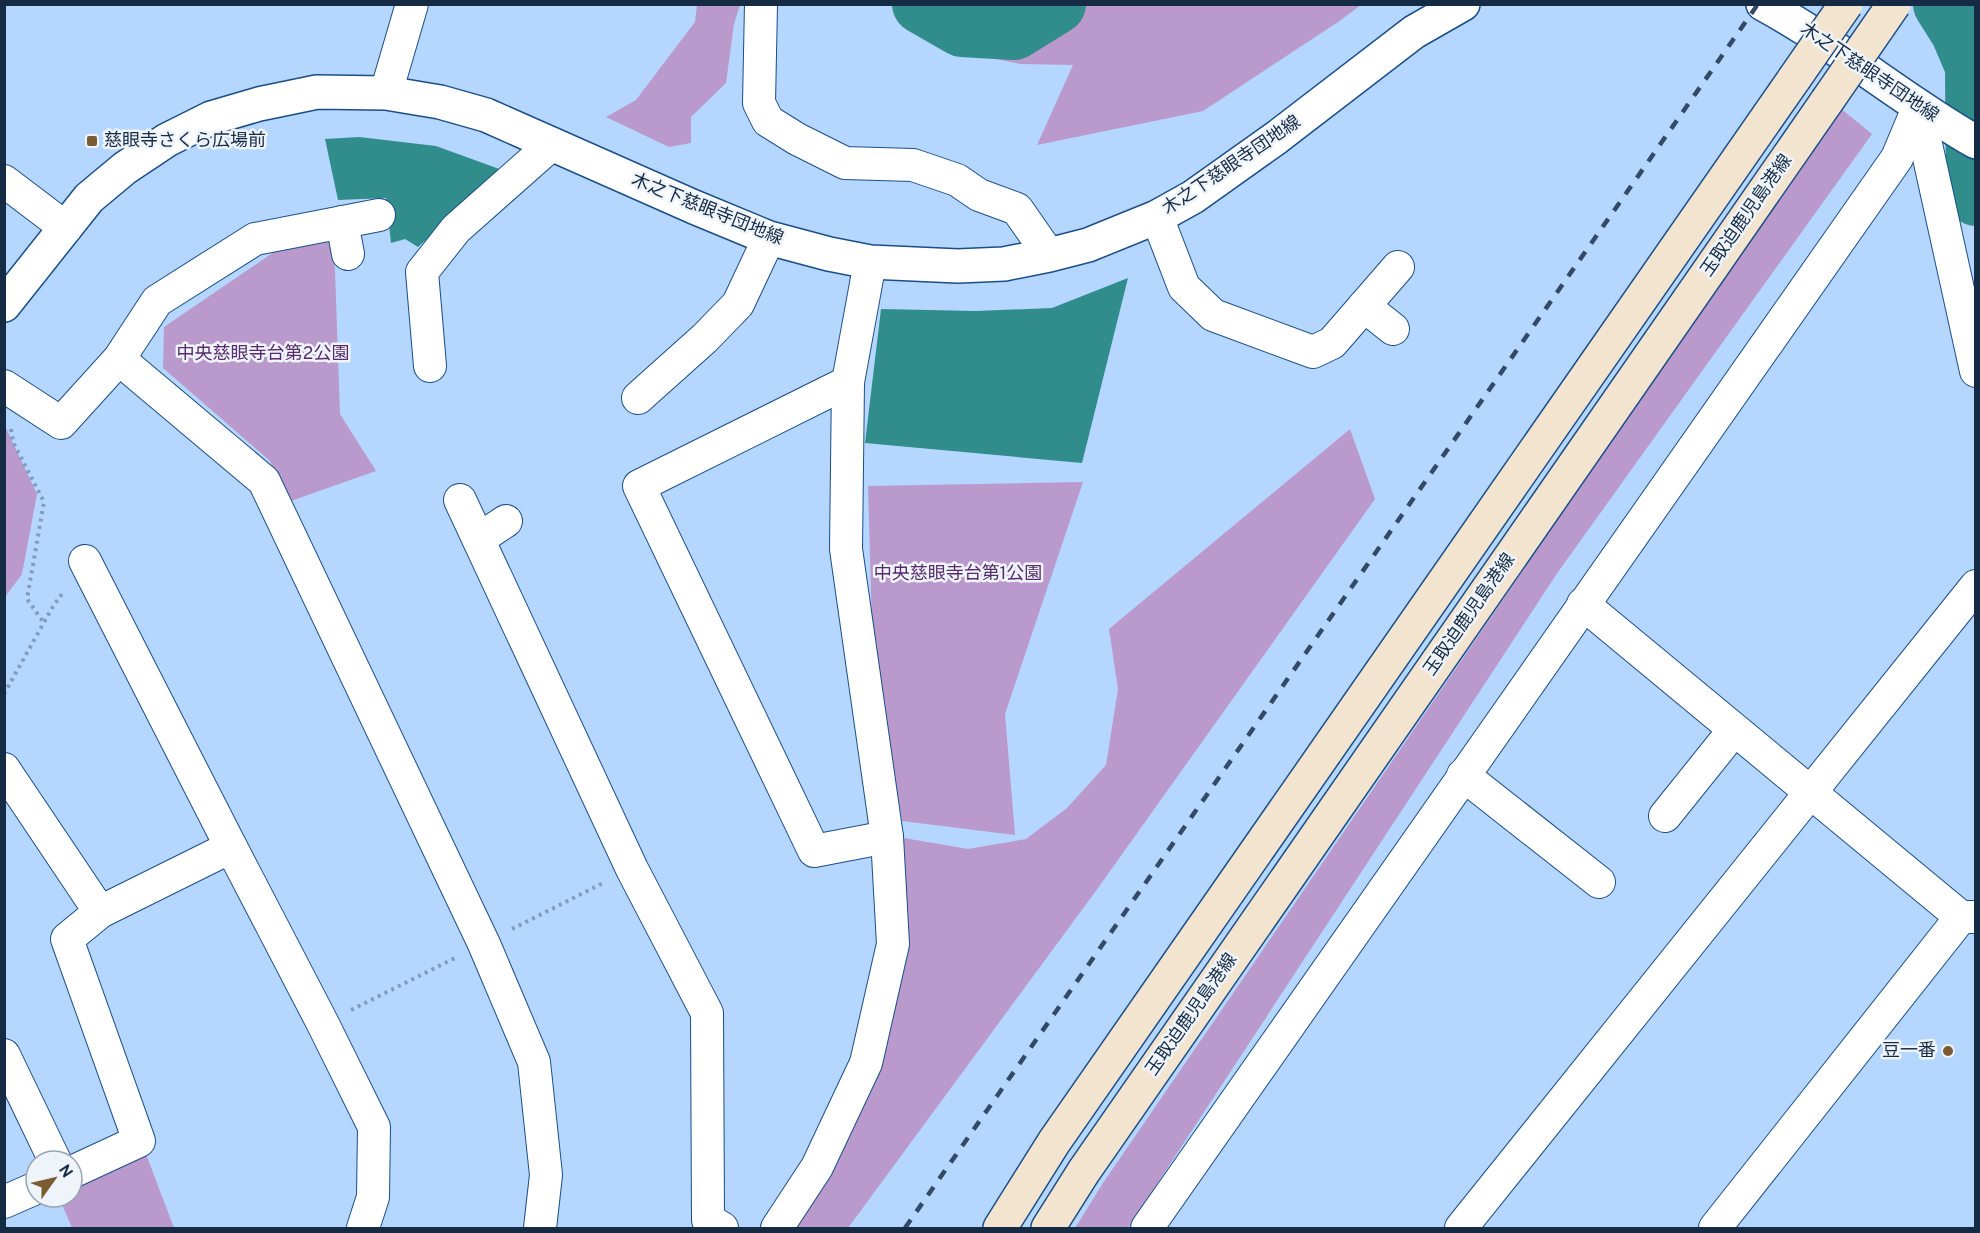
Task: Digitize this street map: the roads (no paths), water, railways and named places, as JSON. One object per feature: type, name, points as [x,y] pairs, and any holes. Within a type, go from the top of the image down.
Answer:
[{"type":"main road","points":[[1000,1228],[1061,1132],[1846,4]]},
{"type":"main road","name":"玉取迫鹿児島港線","points":[[1048,1228],[1084,1171],[1894,4]]},
{"type":"street","points":[[386,93],[412,4]]},
{"type":"street","points":[[761,4],[759,103],[768,121],[797,139],[845,163],[913,165],[957,180],[979,195],[1017,209],[1049,255]]},
{"type":"street","name":"木之下慈眼寺団地線","points":[[4,305],[89,198],[125,168],[167,140],[211,118],[260,104],[317,92],[386,93],[440,102],[486,115],[769,238],[829,254],[870,262],[957,266],[1004,264],[1049,255],[1088,245],[1157,217],[1193,197],[1276,138],[1414,33],[1463,4]]},
{"type":"street","name":"木之下慈眼寺団地線","points":[[1763,4],[1790,19],[1928,114],[1976,142]]},
{"type":"street","points":[[1928,114],[1976,371]]},
{"type":"street","points":[[1147,1228],[1928,114]]},
{"type":"street","points":[[430,366],[422,272],[456,229],[552,144]]},
{"type":"street","points":[[4,181],[66,228]]},
{"type":"street","points":[[4,386],[61,423],[119,359],[156,301],[255,239],[379,214]]},
{"type":"street","points":[[1157,217],[1184,287],[1213,315],[1313,352],[1332,343],[1398,267]]},
{"type":"street","points":[[342,222],[348,254]]},
{"type":"street","points":[[638,398],[705,338],[738,304],[769,238]]},
{"type":"street","points":[[777,1228],[817,1167],[866,1063],[893,944],[887,837],[846,549],[848,382],[870,262]]},
{"type":"street","points":[[1364,306],[1393,329]]},
{"type":"street","points":[[119,359],[264,481],[484,944],[534,1062],[546,1175],[540,1228]]},
{"type":"street","points":[[848,382],[639,486],[814,851],[887,837]]},
{"type":"street","points":[[460,500],[632,869],[707,1013],[708,1220],[722,1228]]},
{"type":"street","points":[[479,539],[506,521]]},
{"type":"street","points":[[85,561],[374,1127],[374,1197],[363,1228]]},
{"type":"street","points":[[1461,1228],[1976,586]]},
{"type":"street","points":[[1583,604],[1810,793],[1968,917],[1715,1228]]},
{"type":"street","points":[[1665,816],[1734,730]]},
{"type":"street","points":[[4,769],[100,912]]},
{"type":"street","points":[[1463,775],[1599,882]]},
{"type":"street","points":[[84,1167],[139,1142],[67,939],[100,912],[231,848]]},
{"type":"street","points":[[4,1055],[49,1149]]},
{"type":"street","points":[[4,1202],[24,1193]]},
{"type":"waterway","points":[[922,4],[962,27],[1014,30],[1056,4]]},
{"type":"waterway","points":[[1943,4],[1960,31],[1975,66],[1976,196]]},
{"type":"railway","points":[[905,1228],[1758,4]]},
{"type":"place","name":"慈眼寺さくら広場前","points":[[92,141]]},
{"type":"place","name":"豆一番","points":[[1948,1051]]},
{"type":"park label","name":"中央慈眼寺台第2公園","points":[[263,354]]},
{"type":"park label","name":"中央慈眼寺台第1公園","points":[[958,574]]}]
